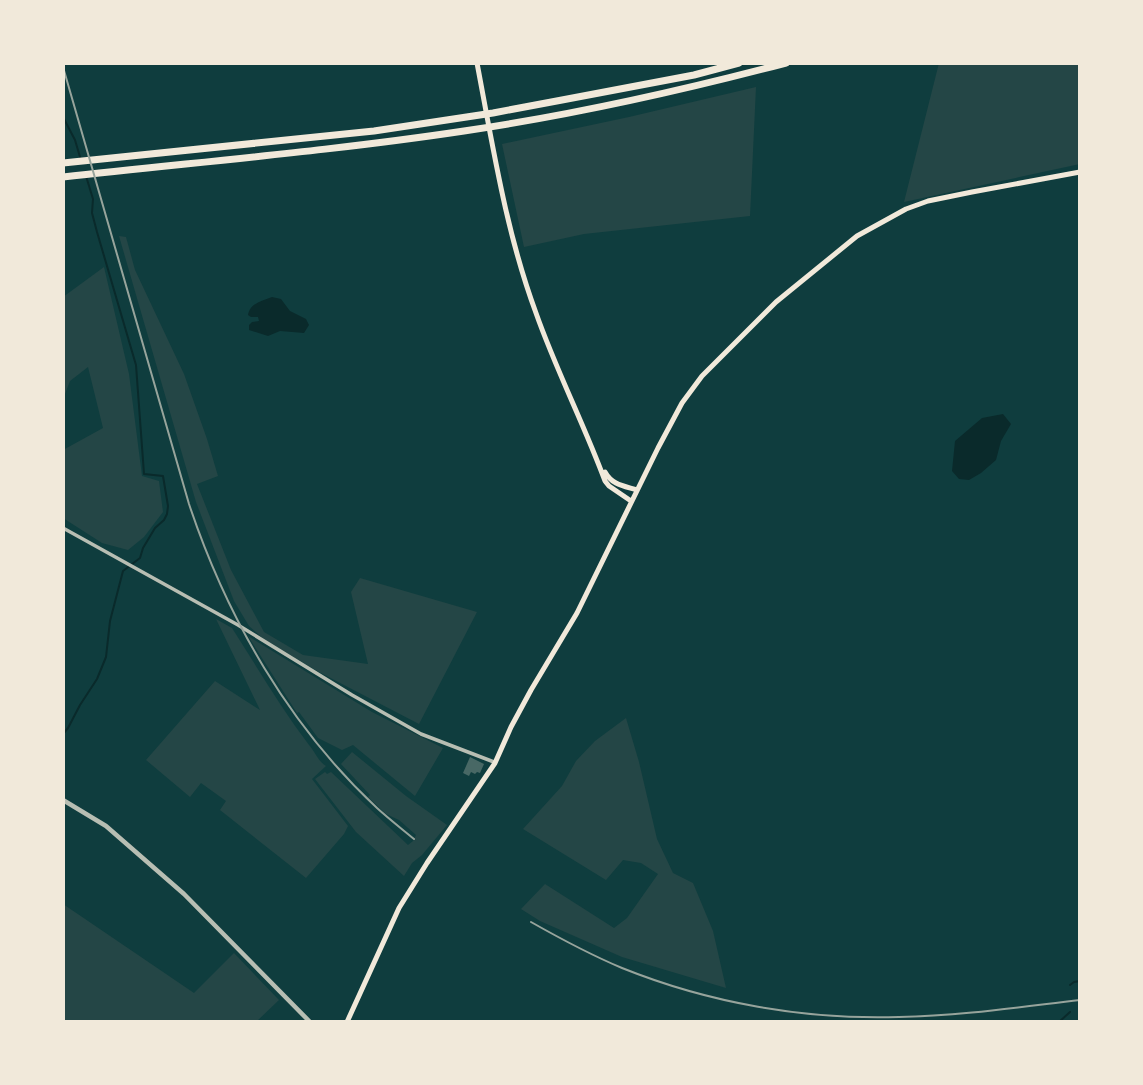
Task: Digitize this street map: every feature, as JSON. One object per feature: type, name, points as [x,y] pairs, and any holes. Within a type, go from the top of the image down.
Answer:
[{"type":"highway","points":[[67,162],[374,131],[467,117],[694,75],[739,63]]},
{"type":"highway","points":[[63,177],[285,155],[465,131],[665,93],[786,63]]},
{"type":"main road","points":[[477,63],[508,219],[525,280],[551,352],[609,486],[631,501]]},
{"type":"main road","points":[[347,1022],[404,899],[495,763],[531,690],[577,613],[682,403],[702,376],[776,302],[857,236],[906,209],[928,201],[1080,172]]},
{"type":"main road","points":[[596,458],[608,478],[615,484],[637,490]]},
{"type":"street","points":[[63,528],[238,625],[421,734],[495,763]]},
{"type":"street","points":[[63,800],[106,826],[166,878],[310,1022]]},
{"type":"shaded area","points":[[939,63],[1080,63],[1080,164],[904,202]]},
{"type":"shaded area","points":[[756,87],[750,216],[584,234],[524,247],[502,144]]},
{"type":"shaded area","points":[[119,236],[126,237],[135,270],[184,374],[218,476],[197,484],[231,570],[264,632],[303,655],[368,664],[351,592],[360,578],[477,612],[419,724],[319,672],[266,641],[249,626],[234,601],[196,502]]},
{"type":"shaded area","points":[[104,267],[129,374],[142,476],[159,481],[163,512],[144,537],[128,550],[102,543],[63,518],[63,450],[103,428],[88,367],[70,381],[63,399],[63,297]]},
{"type":"shaded area","points":[[272,297],[281,299],[290,311],[306,319],[309,325],[304,333],[280,331],[268,336],[249,330],[252,322],[259,321],[258,317],[248,315],[251,308]]},
{"type":"shaded area","points":[[1003,414],[1011,424],[1001,441],[996,460],[969,480],[959,479],[952,471],[955,441],[982,418]]},
{"type":"shaded area","points":[[216,619],[232,628],[289,717],[326,766],[312,779],[348,826],[306,878],[220,810],[226,801],[201,783],[190,797],[146,760],[215,681],[260,710]]},
{"type":"shaded area","points":[[248,636],[372,712],[443,748],[415,796],[353,745],[342,750],[318,738],[299,712],[297,713]]},
{"type":"shaded area","points":[[626,718],[657,839],[673,873],[693,883],[713,931],[726,988],[622,957],[540,921],[521,909],[545,884],[614,928],[627,918],[658,874],[641,863],[623,860],[606,880],[523,829],[562,786],[576,761],[595,741]]},
{"type":"shaded area","points":[[352,752],[447,825],[412,863],[404,876],[356,832],[315,779],[325,772],[331,772],[408,845],[416,835],[399,820],[386,814],[368,797],[370,795],[341,764]]},
{"type":"shaded area","points":[[63,904],[194,993],[234,953],[279,1000],[256,1022],[63,1022]]},
{"type":"building","points":[[470,757],[484,764],[480,773],[471,772],[469,776],[463,773]]},
{"type":"waterway","points":[[63,117],[80,157]]},
{"type":"waterway","points":[[63,734],[97,679],[106,657],[110,621],[123,571],[140,558],[155,528],[164,520],[168,506],[163,476],[144,474],[136,365],[97,232],[92,213],[93,199],[86,176]]},
{"type":"waterway","points":[[1070,985],[1080,981]]},
{"type":"waterway","points":[[1059,1022],[1070,1012]]},
{"type":"railway","points":[[63,67],[189,504],[222,588],[264,668],[316,742],[377,808],[414,839]]},
{"type":"railway","points":[[531,922],[599,958],[655,980],[723,1000],[793,1012],[828,1016],[922,1016],[1080,1000]]}]
